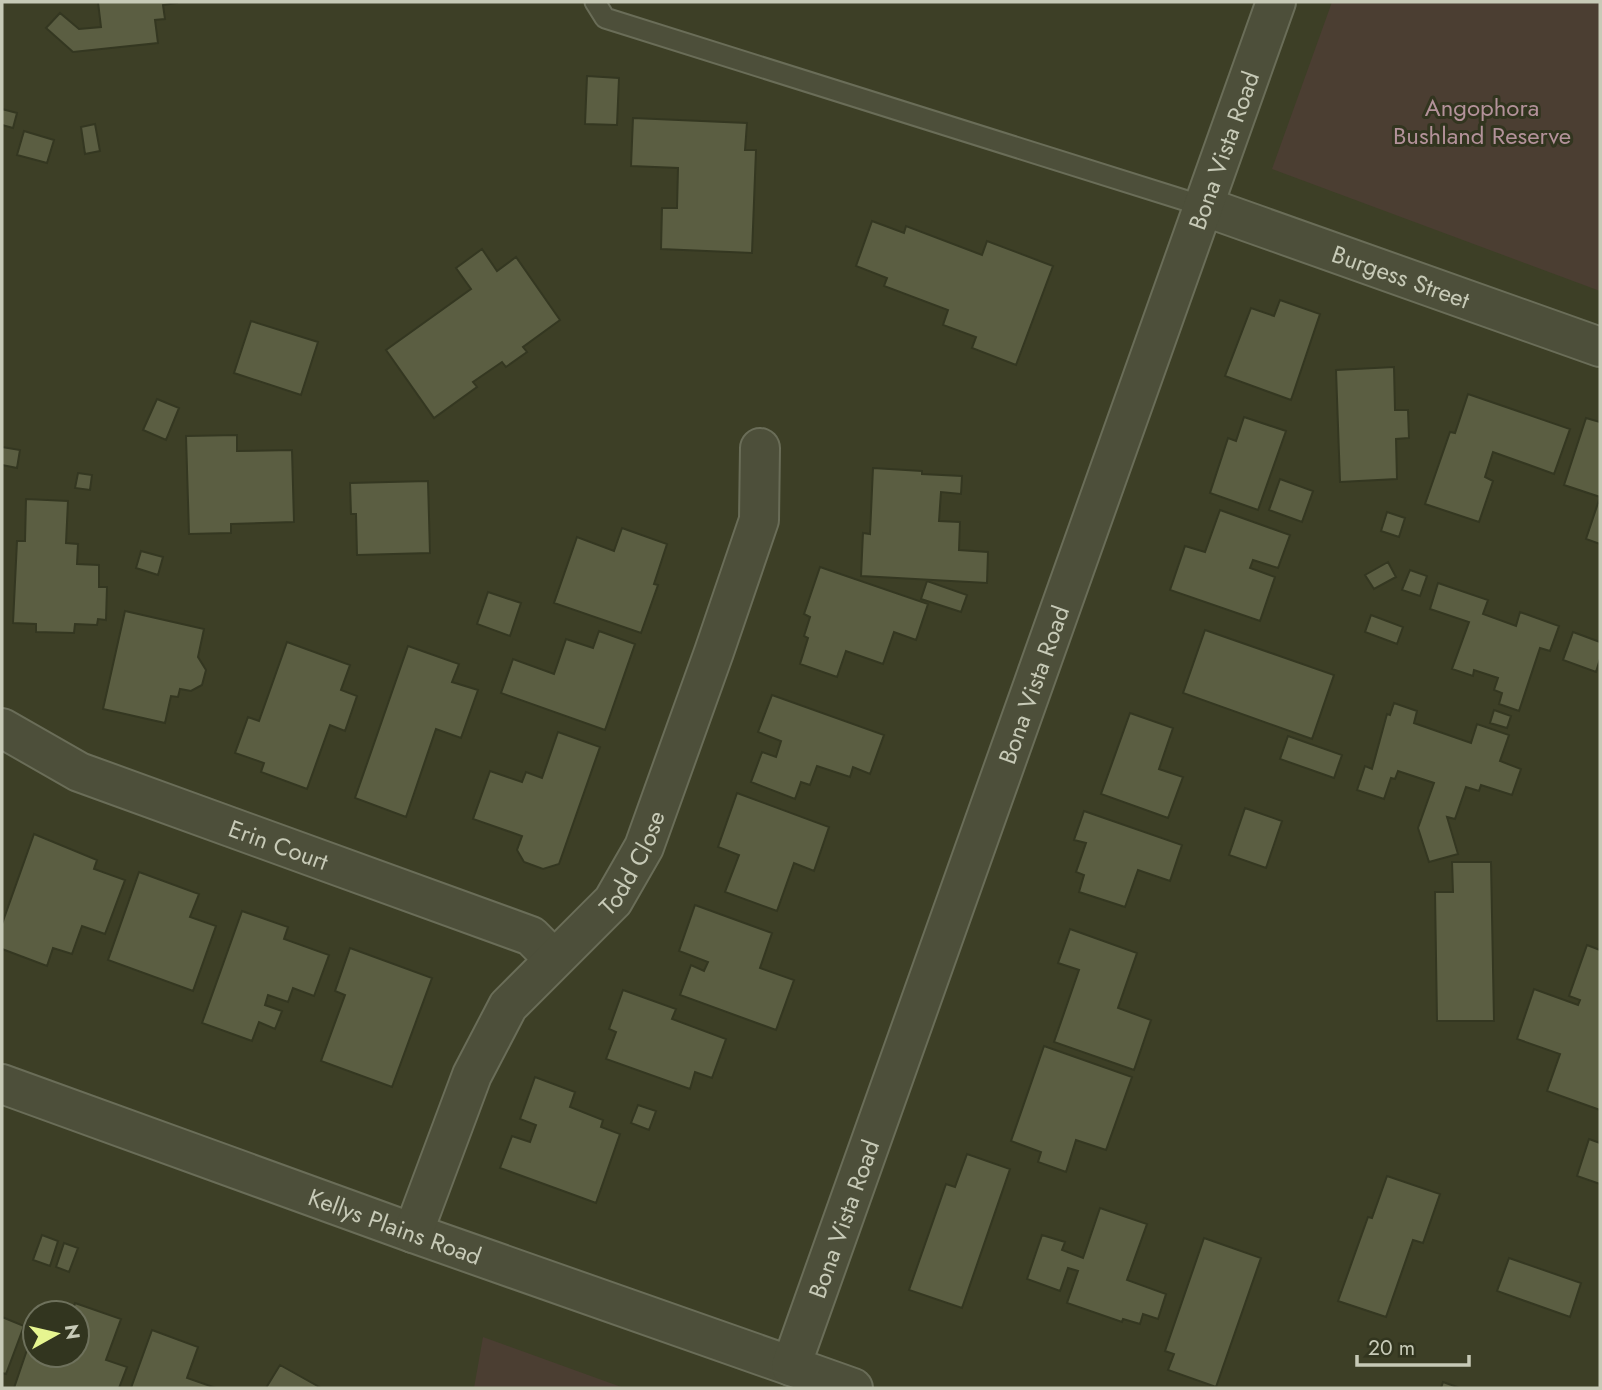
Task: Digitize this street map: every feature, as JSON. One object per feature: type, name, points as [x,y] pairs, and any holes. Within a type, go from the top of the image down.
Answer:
[{"type":"street","name":"Bona Vista Road","points":[[791,1366],[1276,2]]},
{"type":"street","name":"Burgess Street","points":[[1203,206],[1600,347]]},
{"type":"street","name":"Todd Close","points":[[413,1233],[472,1075],[508,1006],[613,901],[644,847],[759,520],[760,448]]},
{"type":"street","name":"Erin Court","points":[[2,728],[79,772],[531,936],[554,959]]},
{"type":"street","name":"Kellys Plains Road","points":[[2,1084],[853,1388]]},
{"type":"lane","points":[[595,2],[605,18],[1203,206]]},
{"type":"green space","name":"Angophora Bushland Reserve","points":[[1332,2],[1600,2],[1600,291],[1272,169]]},
{"type":"green space","points":[[483,1337],[624,1388],[474,1388]]},
{"type":"building","points":[[98,2],[177,3],[163,5],[165,19],[155,20],[158,43],[73,52],[46,28],[60,13],[79,29],[101,27]]},
{"type":"building","points":[[587,76],[619,78],[617,125],[585,124]]},
{"type":"building","points":[[2,109],[17,113],[13,128],[2,125]]},
{"type":"building","points":[[633,118],[747,123],[745,150],[756,150],[752,253],[661,249],[662,208],[677,208],[678,168],[631,166]]},
{"type":"building","points":[[95,124],[100,151],[85,154],[81,127]]},
{"type":"building","points":[[24,131],[54,140],[47,163],[17,155]]},
{"type":"building","points":[[872,221],[904,233],[906,226],[982,255],[987,241],[1053,266],[1016,365],[972,348],[976,337],[943,325],[948,310],[884,286],[887,278],[856,266]]},
{"type":"building","points":[[482,249],[497,271],[516,257],[560,320],[523,347],[527,352],[506,367],[502,362],[473,382],[477,387],[434,418],[386,350],[471,289],[456,268]]},
{"type":"building","points":[[1280,300],[1320,314],[1291,400],[1225,376],[1251,308],[1274,316]]},
{"type":"building","points":[[251,321],[318,342],[301,395],[234,373]]},
{"type":"building","points":[[1394,367],[1395,410],[1408,410],[1409,438],[1396,439],[1397,479],[1340,482],[1336,370]]},
{"type":"building","points":[[1468,394],[1570,429],[1554,474],[1493,452],[1485,477],[1493,481],[1479,522],[1425,504],[1450,432],[1455,433]]},
{"type":"building","points":[[157,399],[179,408],[166,440],[143,430]]},
{"type":"building","points":[[1244,417],[1286,431],[1258,510],[1210,493],[1228,438],[1236,441]]},
{"type":"building","points":[[1586,418],[1600,422],[1600,497],[1564,485]]},
{"type":"building","points":[[237,435],[237,451],[292,450],[294,522],[231,524],[231,533],[189,534],[186,436]]},
{"type":"building","points":[[2,447],[20,450],[17,468],[2,465]]},
{"type":"building","points":[[873,468],[962,476],[961,494],[941,492],[939,521],[960,522],[959,550],[988,552],[987,583],[861,576],[863,533],[870,534]]},
{"type":"building","points":[[78,473],[92,475],[90,490],[75,488]]},
{"type":"building","points":[[1280,479],[1313,491],[1302,522],[1269,510]]},
{"type":"building","points":[[428,481],[430,553],[357,555],[356,514],[351,514],[350,483]]},
{"type":"building","points":[[1600,497],[1600,544],[1586,539]]},
{"type":"building","points":[[26,499],[68,501],[66,543],[78,544],[77,564],[99,565],[99,587],[107,587],[106,620],[98,619],[97,625],[75,624],[74,633],[36,632],[36,624],[13,623],[17,541],[25,541]]},
{"type":"building","points":[[1220,510],[1290,535],[1278,568],[1253,560],[1250,568],[1275,577],[1260,621],[1170,590],[1185,546],[1205,552]]},
{"type":"building","points":[[1387,512],[1405,518],[1399,537],[1381,531]]},
{"type":"building","points":[[622,528],[667,544],[654,584],[658,585],[641,633],[554,603],[577,537],[614,551]]},
{"type":"building","points":[[141,551],[163,557],[158,575],[136,568]]},
{"type":"building","points":[[1388,562],[1396,577],[1374,589],[1365,575]]},
{"type":"building","points":[[820,567],[928,604],[916,640],[894,632],[883,664],[846,651],[837,677],[800,664],[808,638],[804,636],[810,617],[804,614]]},
{"type":"building","points":[[1410,570],[1427,576],[1420,596],[1402,590]]},
{"type":"building","points":[[927,581],[967,595],[961,612],[921,599]]},
{"type":"building","points":[[1438,583],[1488,600],[1483,614],[1516,626],[1520,612],[1559,626],[1550,651],[1540,648],[1519,711],[1499,704],[1502,693],[1494,690],[1498,678],[1474,670],[1473,676],[1452,669],[1469,622],[1430,609]]},
{"type":"building","points":[[488,592],[521,603],[510,636],[477,624]]},
{"type":"building","points":[[125,611],[204,629],[198,657],[206,670],[202,685],[191,691],[180,689],[178,697],[171,696],[165,723],[103,709]]},
{"type":"building","points":[[1371,615],[1403,627],[1397,644],[1365,632]]},
{"type":"building","points":[[1205,630],[1334,675],[1312,739],[1183,693]]},
{"type":"building","points":[[599,631],[635,644],[605,730],[501,693],[513,659],[554,674],[566,639],[593,648]]},
{"type":"building","points":[[1573,632],[1600,642],[1600,659],[1596,672],[1563,660]]},
{"type":"building","points":[[287,642],[350,665],[341,690],[357,696],[345,731],[330,725],[307,789],[261,772],[264,763],[235,753],[248,717],[259,721]]},
{"type":"building","points":[[408,646],[459,664],[452,682],[478,690],[461,738],[436,729],[406,817],[355,798]]},
{"type":"building","points":[[772,695],[884,735],[870,774],[853,767],[850,777],[817,766],[810,785],[801,782],[795,799],[751,782],[762,752],[776,757],[781,741],[758,732]]},
{"type":"building","points":[[1394,703],[1417,711],[1414,723],[1471,743],[1477,724],[1509,735],[1500,761],[1521,769],[1512,795],[1481,785],[1479,791],[1466,787],[1455,819],[1447,817],[1458,854],[1429,862],[1418,828],[1434,783],[1398,771],[1395,779],[1391,778],[1384,799],[1357,790],[1365,766],[1372,769],[1387,714],[1390,715]]},
{"type":"building","points":[[1494,710],[1511,716],[1507,728],[1490,723]]},
{"type":"building","points":[[1130,713],[1173,728],[1159,769],[1183,777],[1168,818],[1101,794]]},
{"type":"building","points":[[558,732],[600,747],[559,864],[543,869],[524,862],[517,850],[522,836],[473,819],[490,771],[522,782],[526,772],[542,778]]},
{"type":"building","points":[[1288,736],[1342,755],[1334,778],[1280,759]]},
{"type":"building","points":[[737,793],[829,827],[814,871],[794,863],[777,911],[725,892],[739,855],[718,847]]},
{"type":"building","points":[[1245,808],[1282,821],[1266,868],[1229,855]]},
{"type":"building","points":[[1084,811],[1182,845],[1170,881],[1138,870],[1125,907],[1079,892],[1084,875],[1076,872],[1086,843],[1074,840]]},
{"type":"building","points":[[34,834],[97,860],[94,869],[125,880],[105,934],[82,926],[72,954],[53,948],[47,966],[2,949],[2,924]]},
{"type":"building","points":[[1452,862],[1491,862],[1494,1021],[1437,1021],[1435,892],[1453,892]]},
{"type":"building","points":[[139,872],[199,894],[190,917],[216,926],[193,991],[108,960]]},
{"type":"building","points":[[695,905],[772,933],[760,968],[794,980],[776,1030],[680,995],[691,965],[704,971],[708,962],[679,951]]},
{"type":"building","points":[[242,911],[288,927],[284,939],[329,955],[314,996],[293,988],[288,1002],[268,995],[265,1005],[282,1011],[275,1029],[259,1022],[252,1041],[202,1023]]},
{"type":"building","points":[[1070,929],[1137,953],[1118,1008],[1151,1020],[1134,1070],[1054,1042],[1079,970],[1058,963]]},
{"type":"building","points":[[1587,945],[1600,950],[1600,1110],[1547,1091],[1560,1054],[1517,1039],[1534,989],[1578,1005],[1580,1000],[1569,996]]},
{"type":"building","points":[[350,948],[432,978],[392,1087],[321,1061],[345,995],[335,991]]},
{"type":"building","points":[[623,990],[676,1009],[672,1019],[726,1039],[712,1078],[695,1072],[690,1089],[606,1059],[616,1032],[609,1029]]},
{"type":"building","points":[[1044,1046],[1132,1077],[1106,1150],[1076,1140],[1066,1172],[1038,1162],[1041,1152],[1011,1141]]},
{"type":"building","points":[[535,1077],[575,1092],[570,1107],[603,1120],[601,1127],[620,1134],[596,1203],[500,1168],[512,1136],[530,1142],[536,1125],[520,1119]]},
{"type":"building","points":[[638,1105],[656,1111],[649,1130],[631,1123]]},
{"type":"building","points":[[1589,1139],[1600,1143],[1600,1184],[1577,1176]]},
{"type":"building","points":[[967,1154],[1010,1169],[962,1308],[909,1290],[946,1184],[955,1187]]},
{"type":"building","points":[[1387,1176],[1440,1194],[1423,1243],[1413,1240],[1386,1317],[1338,1301],[1368,1217],[1372,1218]]},
{"type":"building","points":[[1100,1208],[1147,1224],[1127,1280],[1166,1294],[1158,1319],[1143,1314],[1140,1324],[1123,1319],[1122,1322],[1067,1303],[1078,1271],[1068,1268],[1060,1291],[1027,1279],[1042,1235],[1065,1242],[1062,1250],[1083,1258]]},
{"type":"building","points":[[42,1235],[58,1241],[50,1266],[33,1260]]},
{"type":"building","points":[[1204,1238],[1261,1258],[1216,1387],[1168,1370],[1174,1354],[1165,1351]]},
{"type":"building","points":[[64,1243],[78,1248],[69,1272],[56,1267]]},
{"type":"building","points":[[1509,1258],[1581,1283],[1570,1317],[1497,1291]]},
{"type":"building","points":[[91,1309],[121,1319],[106,1360],[127,1367],[119,1388],[14,1388],[21,1368],[91,1369]]},
{"type":"building","points":[[2,1317],[21,1325],[21,1334],[6,1374],[2,1373]]},
{"type":"building","points":[[152,1330],[198,1347],[187,1378],[216,1388],[131,1388]]},
{"type":"building","points":[[280,1365],[321,1388],[266,1388]]},
{"type":"building","points":[[1443,1382],[1460,1388],[1441,1388]]}]
